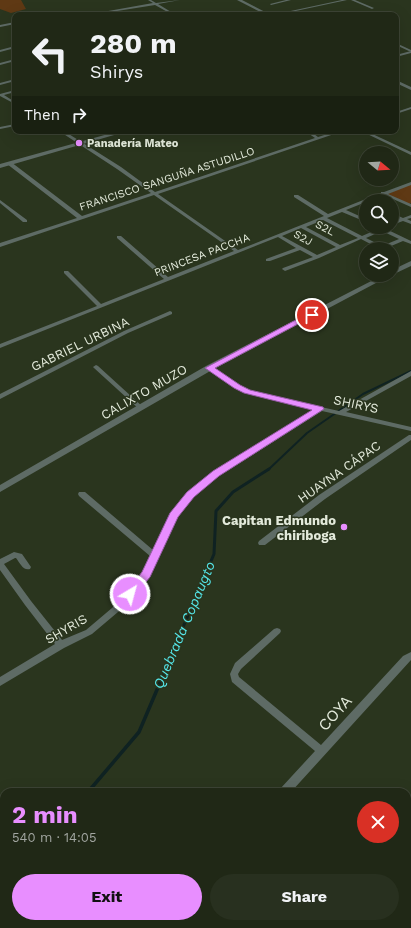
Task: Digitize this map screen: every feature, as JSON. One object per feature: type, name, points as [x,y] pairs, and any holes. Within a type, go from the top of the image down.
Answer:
[{"type":"street","points":[[149,0],[155,5],[169,12]]},
{"type":"street","points":[[107,12],[178,0]]},
{"type":"street","points":[[240,0],[264,12]]},
{"type":"street","points":[[271,4],[290,0]]},
{"type":"street","points":[[286,12],[346,0]]},
{"type":"street","points":[[352,0],[373,8]]},
{"type":"street","points":[[282,2],[288,4]]},
{"type":"street","points":[[294,7],[300,9]]},
{"type":"street","points":[[0,26],[12,24]]},
{"type":"street","points":[[399,46],[411,52]]},
{"type":"street","points":[[0,51],[12,49]]},
{"type":"street","points":[[399,55],[411,52]]},
{"type":"street","points":[[0,64],[12,61]]},
{"type":"street","points":[[0,84],[12,81]]},
{"type":"street","points":[[399,83],[411,89]]},
{"type":"street","points":[[0,95],[12,93]]},
{"type":"street","points":[[0,95],[12,102]]},
{"type":"street","points":[[399,111],[411,108]]},
{"type":"street","points":[[0,128],[12,125]]},
{"type":"street","points":[[66,134],[119,168],[237,251]]},
{"type":"street","points":[[0,166],[112,134]]},
{"type":"street","points":[[311,134],[318,139]]},
{"type":"street","name":"FRANCISCO SANGUÑA ASTUDILLO","points":[[0,245],[333,134]]},
{"type":"street","points":[[369,134],[411,154]]},
{"type":"street","points":[[9,163],[80,218]]},
{"type":"street","name":"PRINCESA PACCHA","points":[[383,193],[411,183]]},
{"type":"street","points":[[383,193],[411,206]]},
{"type":"street","points":[[296,196],[325,217],[370,242]]},
{"type":"street","points":[[0,201],[25,221]]},
{"type":"street","name":"PRINCESA PACCHA","points":[[0,346],[237,251],[359,204]]},
{"type":"street","points":[[342,210],[359,218]]},
{"type":"street","points":[[399,221],[411,216]]},
{"type":"street","points":[[399,218],[411,223]]},
{"type":"street","name":"S2L","points":[[301,226],[340,247]]},
{"type":"street","points":[[285,269],[318,257],[370,234]]},
{"type":"street","points":[[393,234],[411,242]]},
{"type":"street","name":"S2J","points":[[278,236],[318,257]]},
{"type":"street","points":[[119,237],[167,279]]},
{"type":"street","points":[[396,242],[403,239]]},
{"type":"street","points":[[268,260],[300,248]]},
{"type":"street","points":[[399,269],[411,263]]},
{"type":"street","points":[[66,272],[100,306]]},
{"type":"street","name":"CALIXTO MUZO","points":[[0,489],[209,368],[375,282]]},
{"type":"street","name":"GABRIEL URBINA","points":[[0,396],[119,335],[170,313]]},
{"type":"street","points":[[96,367],[141,408]]},
{"type":"street","name":"SHIRYS","points":[[209,368],[247,392],[411,429]]},
{"type":"street","points":[[341,412],[411,373]]},
{"type":"street","name":"SHYRIS","points":[[0,682],[61,645],[89,632],[115,610],[146,574],[154,554],[174,515],[190,494],[216,474],[320,409]]},
{"type":"street","name":"HUAYNA CÁPAC","points":[[262,543],[322,497],[411,437]]},
{"type":"street","points":[[82,494],[154,554]]},
{"type":"street","points":[[27,567],[19,556],[14,555],[0,564],[61,645]]},
{"type":"street","points":[[277,631],[238,666],[234,674],[234,679],[322,751]]},
{"type":"street","name":"COYA","points":[[288,788],[406,659],[411,656]]},
{"type":"shaded area","points":[[0,0],[21,0],[26,9],[11,13],[0,9]]},
{"type":"shaded area","points":[[411,184],[411,203],[409,204],[399,199],[399,194],[387,194]]},
{"type":"waterway","name":"Quebrada Copaugto","points":[[268,470],[307,433],[363,394],[411,371]]},
{"type":"waterway","name":"Quebrada Copaugto","points":[[164,672],[214,554],[216,511],[233,492],[269,469]]},
{"type":"waterway","name":"Quebrada Copaugto","points":[[91,788],[139,732],[165,671]]},
{"type":"place","name":"Panadería Mateo","points":[[79,143]]},
{"type":"place","name":"Capitan Edmundo chiriboga","points":[[344,527]]},
{"type":"route","points":[[130,594],[146,574],[154,554],[174,515],[190,494],[216,474],[320,409],[247,392],[209,368],[312,315]]}]
